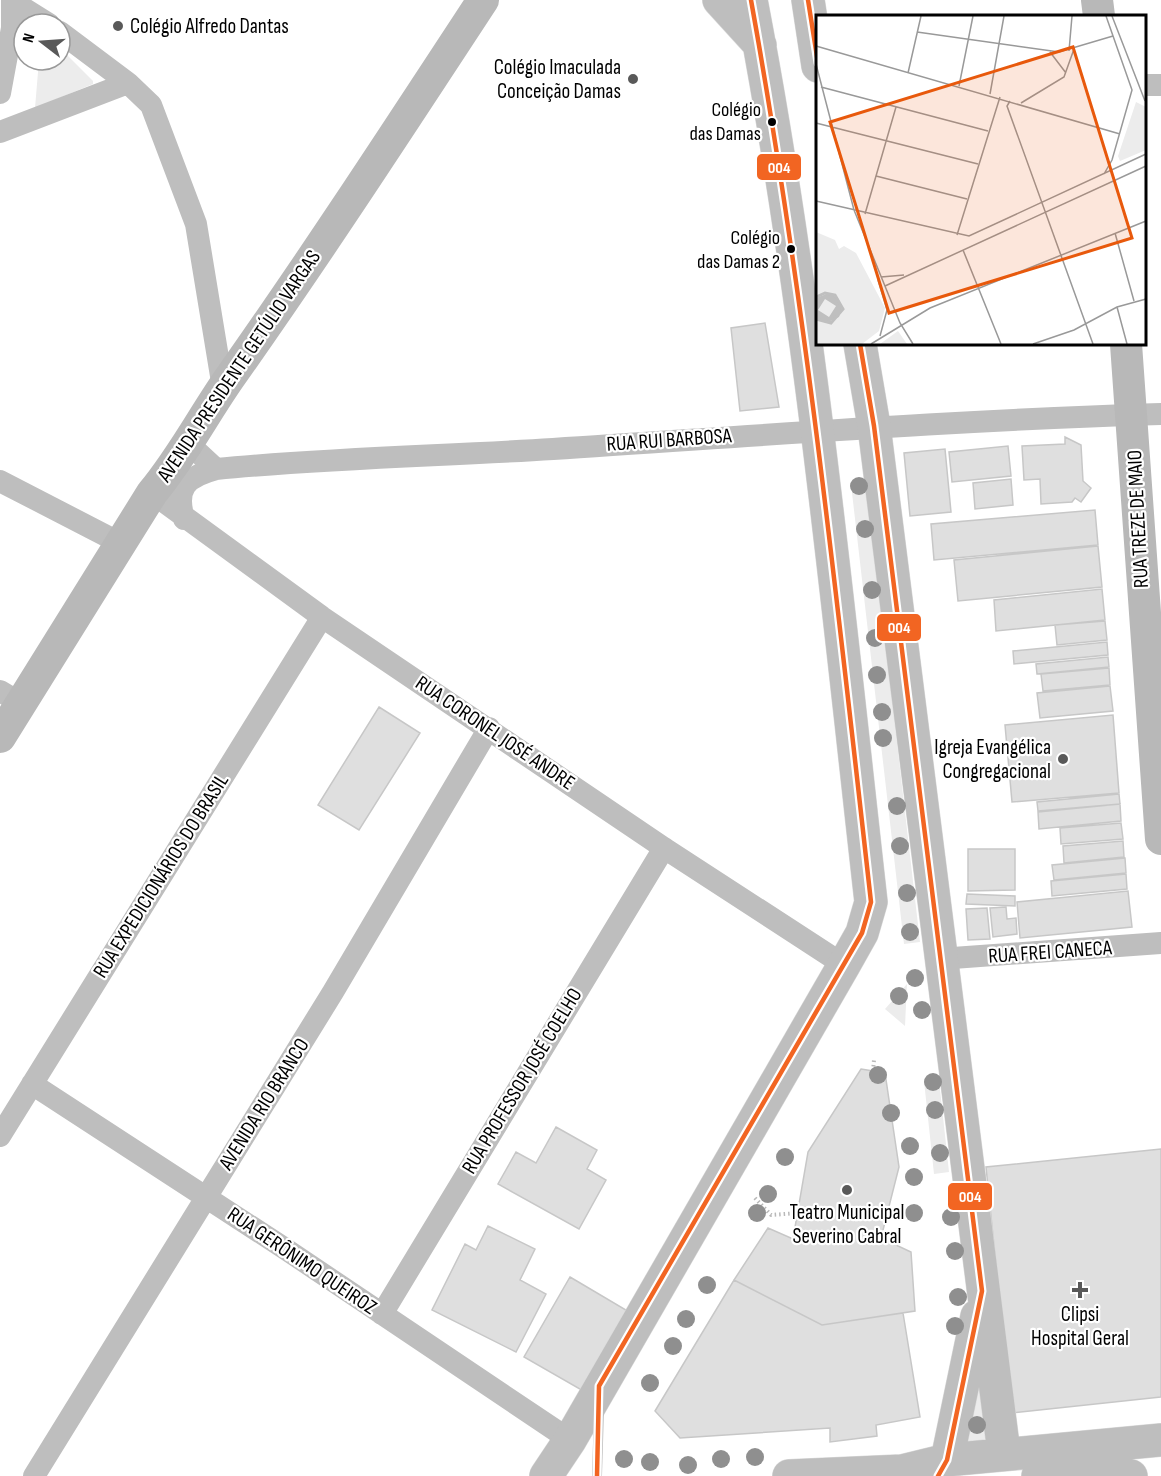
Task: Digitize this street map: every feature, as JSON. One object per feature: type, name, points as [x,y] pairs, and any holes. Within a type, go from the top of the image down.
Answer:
[{"type":"main road","name":"AVENIDA PRESIDENTE GETÚLIO VARGAS","points":[[0,737],[10,697],[188,443],[223,387],[292,289],[483,0]]},
{"type":"main road","points":[[719,0],[760,45]]},
{"type":"main road","points":[[546,1476],[570,1440],[599,1386],[844,965],[862,933],[871,902],[818,430],[791,227],[751,0]]},
{"type":"main road","points":[[808,0],[816,53]]},
{"type":"main road","points":[[1097,0],[1099,15]]},
{"type":"main road","points":[[860,345],[874,426],[939,959],[1004,1453]]},
{"type":"main road","name":"RUA TREZE DE MAIO","points":[[1126,345],[1146,414],[1146,662],[1161,839]]},
{"type":"main road","points":[[927,1471],[982,1291]]},
{"type":"main road","points":[[789,1476],[927,1471],[1004,1453],[1161,1440]]},
{"type":"main road","points":[[1038,1476],[1117,1473],[1131,1476]]},
{"type":"street","points":[[0,93],[6,26],[12,1],[30,12]]},
{"type":"street","points":[[72,41],[128,83],[151,105],[166,139],[196,224],[223,387]]},
{"type":"street","points":[[0,132],[128,83]]},
{"type":"street","name":"RUA RUI BARBOSA","points":[[184,519],[179,502],[184,487],[195,475],[216,469],[294,462],[553,449],[874,426],[1146,414]]},
{"type":"street","points":[[188,443],[216,469]]},
{"type":"street","points":[[0,481],[120,543]]},
{"type":"street","name":"RUA CORONEL JOSÉ ANDRE","points":[[152,493],[184,519],[322,617],[664,848],[844,965]]},
{"type":"street","name":"RUA EXPEDICIONÁRIOS DO BRASIL","points":[[0,1136],[322,617]]},
{"type":"street","name":"AVENIDA RIO BRANCO","points":[[34,1476],[206,1198],[489,728]]},
{"type":"street","name":"RUA PROFESSOR JOSÉ COELHO","points":[[382,1314],[664,848]]},
{"type":"street","name":"RUA FREI CANECA","points":[[939,959],[1161,943]]},
{"type":"street","name":"RUA GERÔNIMO QUEIROZ","points":[[32,1084],[570,1440]]},
{"type":"lane","points":[[597,1476],[599,1386]]},
{"type":"path","points":[[873,1071],[874,1060]]},
{"type":"path","points":[[755,1198],[771,1215],[798,1213]]},
{"type":"shaded area","points":[[72,60],[93,81],[93,84],[35,108],[38,72],[72,72]]},
{"type":"shaded area","points":[[867,483],[920,942],[904,944],[851,484]]},
{"type":"shaded area","points":[[907,984],[905,1026],[885,1009]]},
{"type":"shaded area","points":[[939,1080],[949,1172],[934,1174],[924,1081]]},
{"type":"shaded area","points":[[982,1344],[990,1445],[958,1447]]},
{"type":"building","points":[[765,323],[779,407],[740,411],[731,328]]},
{"type":"building","points":[[1065,437],[1081,445],[1083,481],[1091,488],[1081,502],[1075,498],[1072,502],[1041,504],[1040,479],[1024,480],[1022,446],[1065,444]]},
{"type":"building","points":[[1008,446],[1011,476],[952,482],[949,452]]},
{"type":"building","points":[[945,449],[951,512],[910,516],[904,453]]},
{"type":"building","points":[[1011,479],[1013,505],[975,509],[973,483]]},
{"type":"building","points":[[1095,510],[1098,545],[934,560],[931,524]]},
{"type":"building","points":[[1098,546],[1102,587],[958,601],[954,560]]},
{"type":"building","points":[[1102,589],[1105,620],[996,631],[994,600]]},
{"type":"building","points":[[1105,621],[1107,640],[1057,645],[1055,625]]},
{"type":"building","points":[[1107,642],[1108,655],[1014,664],[1013,651]]},
{"type":"building","points":[[1108,657],[1109,667],[1037,674],[1036,664]]},
{"type":"building","points":[[1109,668],[1110,685],[1043,691],[1041,674]]},
{"type":"building","points":[[1110,686],[1113,711],[1040,718],[1037,693]]},
{"type":"building","points":[[379,707],[420,733],[359,830],[318,805]]},
{"type":"building","name":"Igreja Evangélica Congregacional","points":[[1113,715],[1119,793],[1012,802],[1005,725]]},
{"type":"building","points":[[1119,794],[1120,804],[1038,811],[1037,802]]},
{"type":"building","points":[[1120,804],[1121,821],[1039,829],[1038,812]]},
{"type":"building","points":[[1121,823],[1123,839],[1061,844],[1060,828]]},
{"type":"building","points":[[1123,841],[1124,857],[1064,863],[1063,846]]},
{"type":"building","points":[[968,849],[1015,849],[1015,890],[968,891]]},
{"type":"building","points":[[1125,858],[1126,873],[1054,880],[1052,865]]},
{"type":"building","points":[[1126,874],[1127,889],[1052,896],[1051,881]]},
{"type":"building","points":[[1128,891],[1132,927],[1020,938],[1017,902]]},
{"type":"building","points":[[967,894],[1015,896],[1015,906],[966,904]]},
{"type":"building","points":[[1006,907],[1007,919],[1016,918],[1017,934],[993,937],[990,908]]},
{"type":"building","points":[[987,908],[990,939],[968,940],[966,909]]},
{"type":"building","name":"Teatro Municipal Severino Cabral","points":[[861,1069],[885,1073],[899,1167],[881,1238],[911,1252],[915,1311],[822,1325],[734,1280],[768,1228],[793,1239],[808,1152]]},
{"type":"building","points":[[556,1127],[597,1150],[587,1169],[606,1180],[579,1229],[498,1184],[516,1152],[536,1163]]},
{"type":"building","name":"Clipsi Hospital Geral","points":[[1161,1149],[1161,1397],[1011,1413],[986,1167]]},
{"type":"building","points":[[488,1226],[535,1249],[520,1280],[546,1294],[516,1352],[432,1310],[465,1244],[476,1250]]},
{"type":"building","points":[[570,1277],[631,1313],[585,1392],[524,1357]]},
{"type":"building","points":[[734,1280],[822,1325],[903,1313],[920,1417],[876,1425],[877,1436],[830,1442],[830,1428],[680,1438],[655,1411]]},
{"type":"transit line","name":"004","points":[[597,1476],[599,1386],[862,933],[871,902],[804,337],[751,0]]},
{"type":"transit line","name":"004","points":[[808,0],[816,50]]},
{"type":"transit line","name":"004","points":[[860,345],[874,426],[982,1291],[947,1460],[938,1476]]},
{"type":"place","name":"Colégio Alfredo Dantas","points":[[118,26]]},
{"type":"place","name":"Colégio Imaculada Conceição Damas","points":[[633,79]]},
{"type":"place","name":"Colégio das Damas","points":[[772,122]]},
{"type":"place","name":"Colégio das Damas 2","points":[[791,249]]},
{"type":"place","name":"Igreja Evangélica Congregacional","points":[[1063,759]]},
{"type":"place","name":"Teatro Municipal Severino Cabral","points":[[847,1190]]},
{"type":"place","name":"Clipsi Hospital Geral","points":[[1080,1290]]}]
